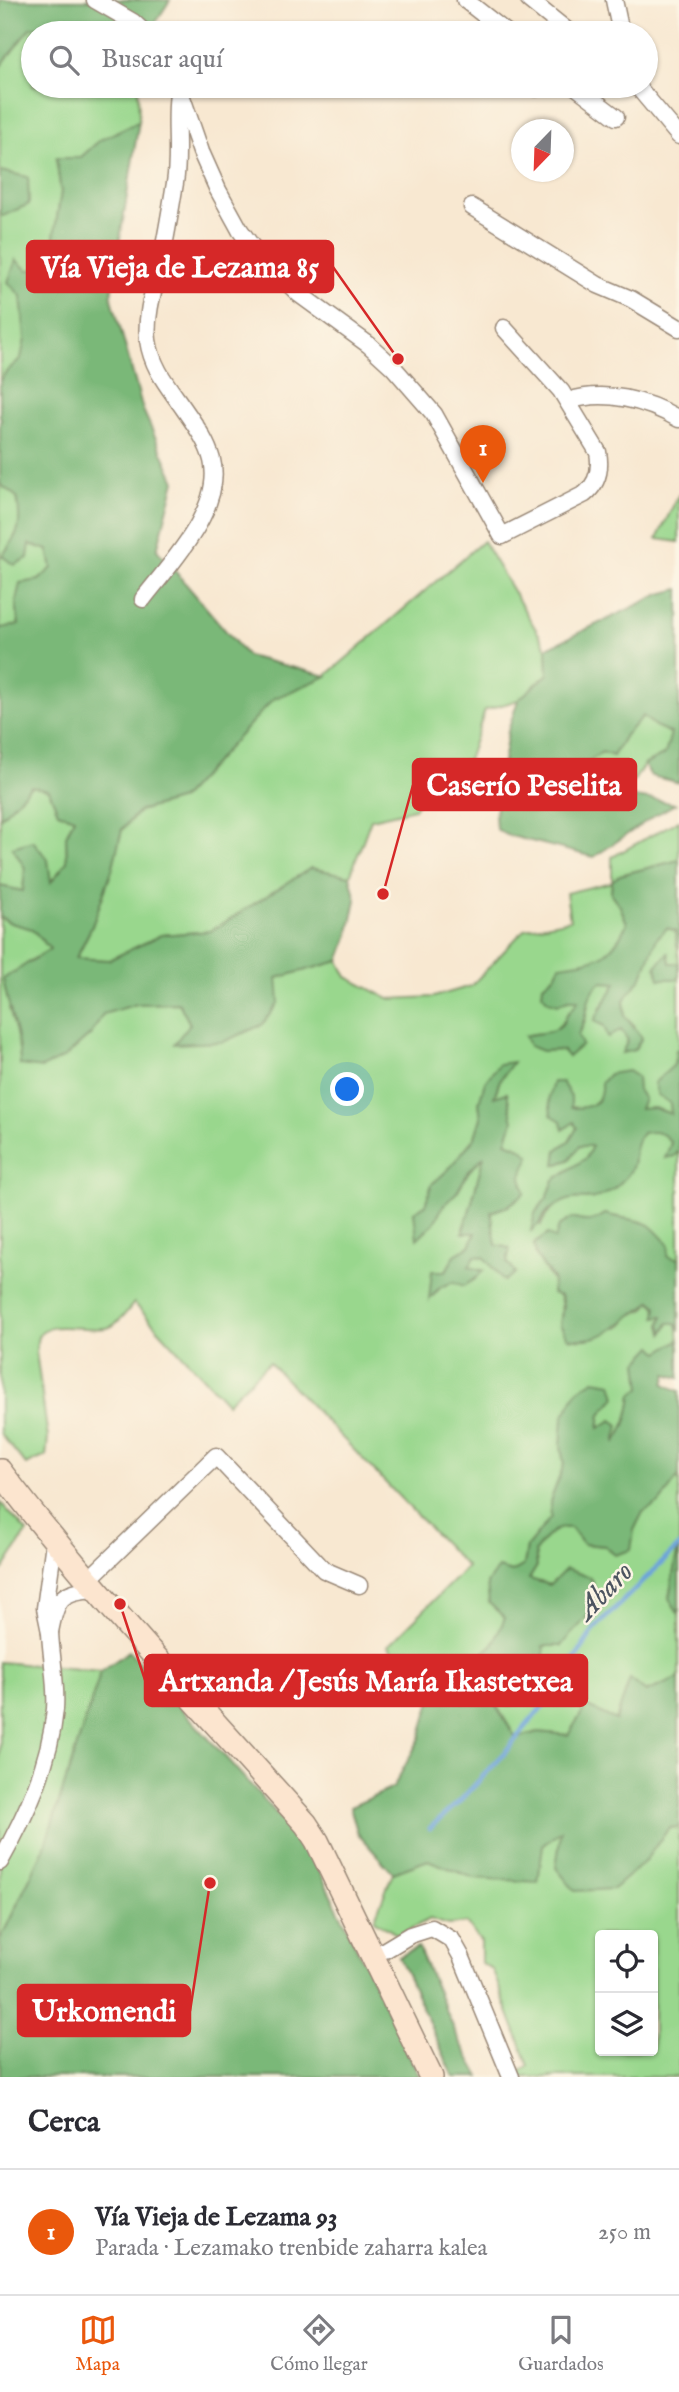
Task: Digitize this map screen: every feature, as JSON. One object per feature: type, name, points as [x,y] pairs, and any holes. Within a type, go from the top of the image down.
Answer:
[{"type":"street","points":[[95,0],[131,21]]},
{"type":"street","points":[[465,0],[492,21]]},
{"type":"street","points":[[529,0],[555,21]]},
{"type":"street","points":[[614,0],[618,21]]},
{"type":"street","points":[[143,598],[181,550],[206,510],[213,464],[200,432],[157,372],[148,336],[151,300],[175,182],[178,98]]},
{"type":"street","points":[[183,98],[201,152],[218,190],[255,251],[299,294],[369,345],[393,367],[434,414],[502,536],[552,512],[593,487],[600,462],[598,452],[568,401],[505,328]]},
{"type":"street","points":[[590,98],[615,117]]},
{"type":"street","points":[[647,98],[679,136]]},
{"type":"street","points":[[472,207],[598,285],[631,299],[679,328]]},
{"type":"street","points":[[568,401],[581,397],[603,396],[638,400],[679,419]]},
{"type":"street","points":[[50,1632],[54,1609],[61,1597],[91,1585],[216,1456],[324,1570],[359,1585]]},
{"type":"street","points":[[0,1471],[91,1585],[306,1824],[317,1841],[431,2077]]},
{"type":"street","points":[[0,1862],[21,1824],[43,1769],[55,1708],[50,1632],[45,1608],[54,1542]]},
{"type":"street","points":[[385,1950],[410,1935],[432,1928],[452,1940],[512,2077]]},
{"type":"green space","points":[[0,0],[170,0],[157,21],[21,21],[21,40],[0,67]]},
{"type":"green space","points":[[21,40],[21,98],[138,98],[139,121],[100,140],[80,158],[56,159],[61,192],[49,270],[27,270],[16,260],[25,322],[24,346],[20,359],[0,381],[0,215],[29,204],[27,177],[0,171],[0,67]]},
{"type":"green space","points":[[139,121],[111,295],[143,410],[175,481],[157,550],[247,656],[327,676],[273,699],[181,799],[139,811],[122,829],[112,870],[92,926],[76,958],[109,960],[161,935],[211,931],[311,868],[350,876],[356,900],[348,937],[339,961],[277,978],[279,1002],[262,1025],[223,1042],[174,1044],[190,1024],[179,1003],[137,1004],[103,1014],[91,1034],[65,1057],[42,1068],[20,1065],[16,1033],[3,979],[50,949],[32,929],[0,917],[0,886],[23,891],[25,868],[12,847],[33,841],[48,860],[51,882],[67,862],[66,836],[74,818],[58,812],[49,790],[31,786],[0,818],[0,628],[19,625],[16,601],[20,583],[39,580],[52,568],[48,550],[30,544],[28,558],[14,565],[2,556],[16,534],[19,515],[17,497],[0,484],[0,381],[21,358],[25,339],[21,296],[8,282],[16,260],[27,270],[49,269],[61,192],[56,158],[80,158],[100,140]]},
{"type":"green space","points":[[0,171],[28,177],[29,204],[3,216],[0,215]]},
{"type":"green space","points":[[0,484],[17,497],[22,522],[11,544],[29,544],[48,550],[52,568],[16,601],[19,626],[0,628]]},
{"type":"green space","points":[[679,494],[679,542],[657,539],[678,496]]},
{"type":"green space","points":[[483,541],[547,648],[548,674],[518,700],[485,710],[468,760],[436,772],[414,809],[371,819],[350,876],[311,868],[211,931],[161,935],[109,960],[76,959],[92,926],[112,870],[122,830],[139,811],[181,799],[273,699],[327,675]]},
{"type":"green space","points":[[679,589],[679,783],[651,776],[644,765],[665,754],[671,733],[655,726],[643,716],[625,735],[613,756],[602,752],[584,765],[593,791],[675,804],[594,857],[507,835],[496,829],[495,815],[508,731],[518,700],[548,674],[547,648],[660,594]]},
{"type":"green space","points":[[643,716],[655,726],[671,733],[666,754],[644,765],[623,798],[593,791],[584,765],[602,752],[613,756],[625,735]]},
{"type":"green space","points":[[31,786],[49,790],[58,812],[74,818],[66,836],[67,862],[50,883],[25,868],[23,891],[0,886],[0,818]]},
{"type":"green space","points":[[679,820],[679,860],[620,875],[612,882],[612,857]]},
{"type":"green space","points":[[679,860],[679,947],[676,943],[676,931],[667,928],[657,938],[642,977],[624,1000],[625,1016],[642,1038],[634,1050],[622,1053],[628,1040],[621,1030],[608,1037],[604,1026],[594,1021],[616,983],[601,982],[591,995],[578,1035],[582,1045],[568,1057],[562,1050],[542,1051],[529,1046],[525,1036],[559,1027],[578,1000],[558,1004],[548,1001],[542,994],[543,985],[555,975],[560,965],[601,956],[609,951],[621,935],[627,923],[611,894],[612,881],[620,875]]},
{"type":"green space","points":[[612,882],[611,894],[627,923],[618,943],[599,958],[582,962],[555,975],[543,985],[558,1004],[579,999],[553,1031],[526,1036],[542,1051],[562,1050],[582,1028],[589,997],[595,988],[600,982],[616,982],[610,996],[600,1008],[628,1040],[623,1052],[635,1026],[625,1016],[624,1000],[657,938],[667,928],[676,931],[679,963],[670,963],[668,954],[671,977],[679,979],[679,1048],[676,1050],[674,1065],[658,1095],[670,1103],[672,1114],[654,1108],[639,1110],[644,1099],[638,1090],[602,1094],[590,1106],[583,1108],[571,1107],[549,1097],[551,1107],[574,1121],[577,1128],[570,1140],[557,1150],[556,1165],[569,1160],[579,1146],[593,1145],[587,1158],[554,1180],[547,1198],[535,1213],[541,1225],[550,1210],[562,1202],[576,1198],[593,1199],[642,1133],[660,1133],[667,1138],[674,1156],[679,1151],[679,1259],[668,1257],[643,1222],[605,1214],[594,1221],[584,1222],[554,1240],[534,1244],[537,1256],[557,1288],[561,1310],[560,1325],[619,1328],[631,1315],[646,1309],[651,1301],[664,1316],[664,1332],[669,1323],[677,1323],[679,1340],[659,1352],[653,1347],[641,1388],[632,1394],[626,1422],[613,1446],[599,1429],[601,1414],[616,1397],[561,1445],[564,1465],[550,1502],[551,1517],[527,1547],[524,1565],[512,1572],[489,1603],[505,1618],[494,1644],[469,1666],[417,1677],[388,1646],[467,1567],[269,1362],[227,1403],[134,1303],[120,1320],[110,1327],[51,1328],[39,1335],[36,1352],[48,1438],[46,1456],[26,1465],[0,1433],[0,917],[32,928],[51,949],[28,962],[9,1009],[20,1045],[20,1065],[65,1057],[91,1034],[103,1014],[137,1004],[179,1003],[190,1024],[175,1044],[277,978],[339,961],[347,977],[389,999],[434,997],[471,986],[525,929],[570,920],[566,893]],"holes":[[[512,1063],[500,1080],[494,1098],[506,1093],[506,1142],[521,1148],[521,1176],[525,1193],[508,1206],[491,1212],[496,1246],[515,1273],[504,1281],[484,1257],[475,1256],[468,1267],[482,1270],[441,1287],[430,1299],[455,1255],[470,1246],[476,1232],[463,1233],[485,1154],[443,1206],[434,1223],[414,1212],[425,1205],[432,1184],[448,1170],[475,1137],[481,1118],[479,1102]]]},
{"type":"green space","points":[[668,953],[670,963],[679,963],[679,979],[659,979],[656,966]]},
{"type":"green space","points":[[679,1048],[679,1151],[674,1156],[665,1158],[671,1143],[668,1139],[659,1133],[642,1133],[636,1145],[633,1166],[619,1184],[598,1197],[572,1199],[555,1206],[531,1231],[535,1213],[547,1198],[554,1180],[586,1158],[592,1146],[580,1146],[569,1160],[555,1165],[557,1150],[570,1140],[577,1128],[574,1122],[563,1130],[561,1121],[551,1115],[549,1097],[553,1082],[562,1082],[571,1097],[571,1108],[584,1107],[597,1101],[601,1083],[609,1074],[628,1071],[637,1077],[638,1090],[644,1099],[640,1109],[654,1108],[671,1114],[670,1103],[658,1095],[654,1083],[674,1065],[676,1050]]},
{"type":"green space","points":[[513,1062],[500,1080],[494,1097],[507,1093],[513,1121],[506,1142],[521,1148],[530,1156],[521,1176],[525,1193],[508,1206],[491,1212],[496,1245],[510,1248],[507,1262],[516,1273],[504,1281],[484,1257],[475,1256],[469,1267],[483,1271],[474,1280],[464,1286],[454,1282],[440,1287],[429,1300],[432,1271],[446,1271],[455,1255],[470,1246],[476,1233],[462,1233],[484,1156],[469,1171],[434,1223],[417,1239],[414,1212],[425,1205],[432,1184],[448,1170],[475,1137],[481,1118],[479,1102],[485,1082],[499,1064]]},
{"type":"green space","points":[[605,1214],[649,1225],[669,1245],[668,1256],[679,1259],[679,1328],[676,1323],[669,1323],[663,1333],[663,1316],[656,1317],[657,1306],[651,1301],[644,1309],[601,1335],[586,1339],[568,1338],[560,1325],[563,1306],[561,1296],[552,1293],[553,1279],[536,1256],[534,1244],[548,1234],[555,1239],[559,1226],[572,1218],[589,1221]]},
{"type":"green space","points":[[679,1340],[679,1378],[667,1374],[664,1384],[679,1391],[679,1476],[659,1503],[643,1512],[634,1530],[631,1550],[615,1555],[605,1546],[583,1544],[571,1528],[554,1531],[542,1542],[535,1552],[537,1566],[529,1579],[550,1585],[566,1569],[590,1577],[596,1601],[589,1615],[561,1646],[543,1646],[540,1671],[512,1705],[495,1704],[516,1738],[538,1732],[568,1735],[586,1706],[616,1720],[630,1679],[646,1692],[679,1678],[679,1827],[669,1828],[644,1862],[613,1889],[575,1891],[556,1868],[561,1831],[543,1845],[538,1882],[474,1878],[428,1860],[393,1873],[358,1834],[350,1807],[393,1788],[420,1738],[433,1694],[417,1677],[469,1666],[493,1644],[505,1618],[489,1603],[487,1583],[498,1568],[512,1572],[524,1565],[527,1547],[551,1517],[550,1502],[564,1465],[561,1445],[563,1417],[578,1390],[594,1380],[612,1383],[616,1397],[601,1414],[599,1428],[612,1420],[619,1425],[615,1443],[627,1420],[632,1394],[641,1388],[638,1362],[653,1346],[659,1352]]},
{"type":"green space","points":[[679,1476],[679,1542],[669,1598],[679,1614],[679,1678],[645,1692],[616,1720],[568,1735],[538,1732],[516,1738],[495,1703],[512,1705],[538,1676],[543,1646],[561,1646],[572,1630],[592,1613],[550,1585],[529,1579],[537,1566],[535,1552],[550,1534],[564,1528],[571,1528],[583,1544],[605,1546],[634,1530],[643,1511],[659,1503]]},
{"type":"green space","points":[[0,1502],[27,1532],[0,1574]]},
{"type":"green space","points":[[679,1542],[679,1614],[669,1598]]},
{"type":"green space","points":[[129,1651],[308,1848],[420,2077],[0,2077],[0,1940],[44,1849],[101,1671]]},
{"type":"green space","points":[[0,1662],[101,1671],[44,1849],[0,1940]]},
{"type":"green space","points":[[679,1827],[679,2077],[519,2077],[517,2073],[529,2066],[492,1969],[481,1963],[481,1942],[466,1923],[448,1925],[430,1919],[398,1935],[374,1920],[393,1873],[428,1860],[474,1878],[543,1845],[562,1830],[644,1862],[669,1828]]},
{"type":"green space","points":[[418,1947],[458,2038],[480,2077],[454,2077],[399,1957]]},
{"type":"waterway","name":"Abaro","points":[[430,1828],[461,1800],[502,1756],[550,1697],[595,1628],[679,1546]]},
{"type":"place","name":"Vía Vieja de Lezama 85","points":[[398,359]]},
{"type":"place","name":"Vía Vieja de Lezama 93","points":[[483,483]]},
{"type":"place","name":"Caserío Peselita","points":[[383,894]]},
{"type":"place","name":"Artxanda / Jesús María Ikastetxea","points":[[120,1604]]},
{"type":"place","name":"Urkomendi","points":[[210,1883]]}]
